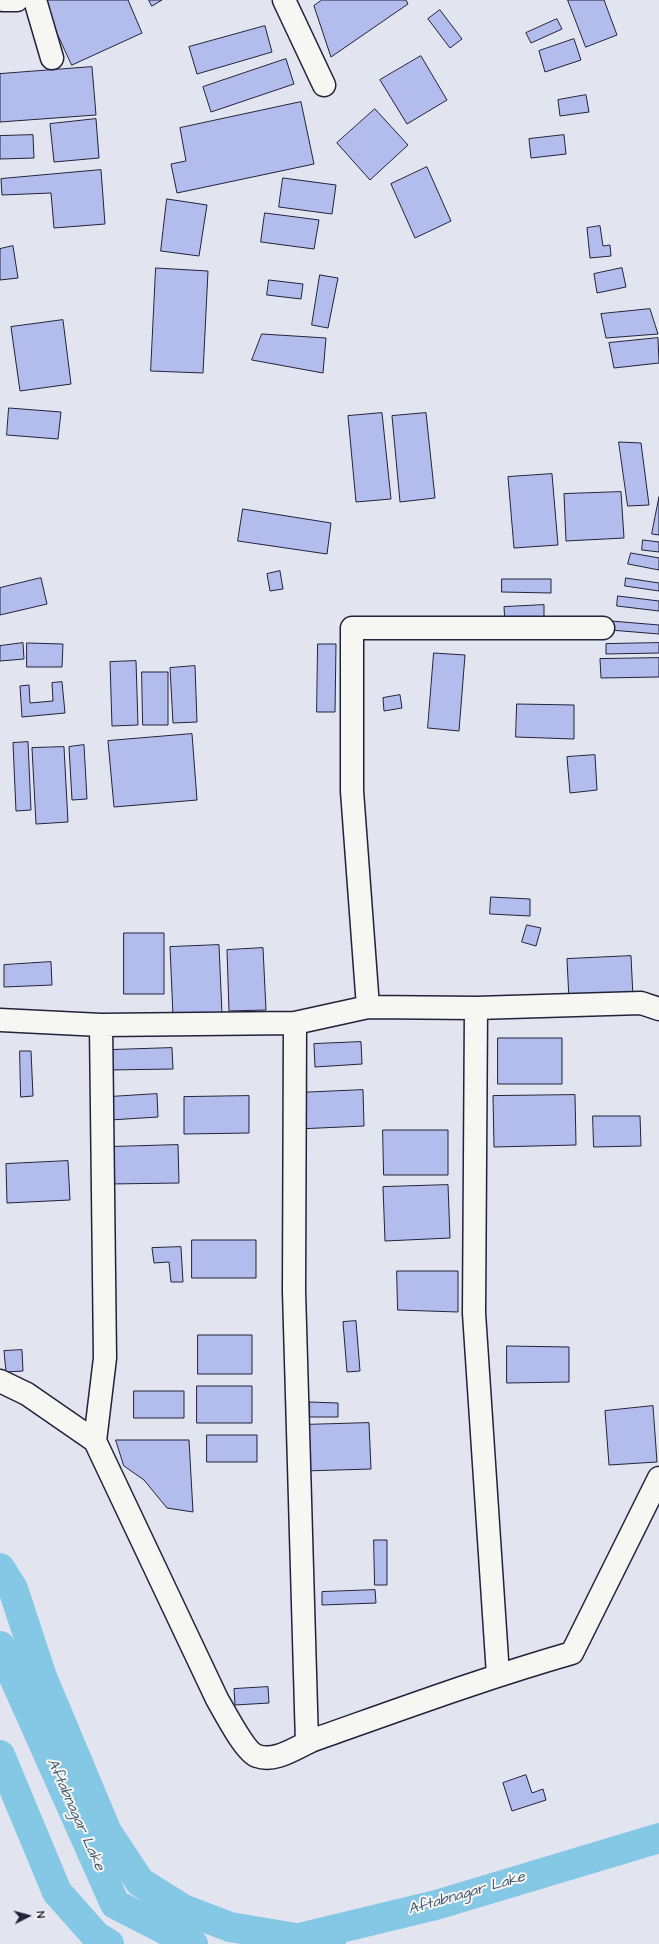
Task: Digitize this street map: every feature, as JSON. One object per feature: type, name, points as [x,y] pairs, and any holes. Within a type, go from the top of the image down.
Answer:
[{"type":"street","points":[[3,0],[17,0]]},
{"type":"street","points":[[35,0],[52,58]]},
{"type":"street","points":[[284,0],[324,84]]},
{"type":"street","points":[[368,1007],[352,791],[352,628],[603,628]]},
{"type":"street","points":[[0,1020],[101,1025],[295,1023],[368,1007],[476,1008],[641,1003],[659,1009]]},
{"type":"street","points":[[476,1008],[474,1313],[498,1675]]},
{"type":"street","points":[[295,1023],[294,1291],[307,1743]]},
{"type":"street","points":[[95,1440],[105,1358],[101,1025]]},
{"type":"street","points":[[0,1381],[27,1394],[95,1440],[217,1699],[239,1737],[255,1755],[272,1758],[307,1743],[498,1675],[572,1654],[659,1478]]},
{"type":"building","points":[[42,0],[128,0],[142,33],[72,65]]},
{"type":"building","points":[[149,0],[162,0],[152,6]]},
{"type":"building","points":[[322,0],[406,0],[408,4],[331,57],[314,6]]},
{"type":"building","points":[[568,0],[604,0],[617,35],[586,47]]},
{"type":"building","points":[[440,10],[462,39],[450,48],[428,19]]},
{"type":"building","points":[[557,19],[562,29],[531,43],[526,33]]},
{"type":"building","points":[[265,26],[272,52],[197,74],[189,47]]},
{"type":"building","points":[[574,39],[581,60],[545,72],[539,51]]},
{"type":"building","points":[[421,56],[447,100],[407,124],[380,80]]},
{"type":"building","points":[[286,59],[294,84],[211,112],[203,87]]},
{"type":"building","points":[[92,67],[96,115],[0,122],[0,74]]},
{"type":"building","points":[[586,95],[589,112],[560,116],[558,100]]},
{"type":"building","points":[[301,102],[314,164],[177,193],[171,164],[186,161],[180,128]]},
{"type":"building","points":[[375,109],[408,145],[370,180],[337,143]]},
{"type":"building","points":[[96,119],[99,158],[54,162],[50,124]]},
{"type":"building","points":[[33,135],[34,158],[0,159],[0,136]]},
{"type":"building","points":[[564,135],[566,154],[531,158],[529,139]]},
{"type":"building","points":[[427,167],[451,221],[415,238],[391,184]]},
{"type":"building","points":[[101,170],[105,224],[54,228],[51,193],[2,195],[1,179]]},
{"type":"building","points":[[283,178],[336,185],[332,214],[279,207]]},
{"type":"building","points":[[167,199],[207,205],[199,256],[161,251]]},
{"type":"building","points":[[265,213],[319,220],[314,249],[261,242]]},
{"type":"building","points":[[600,226],[603,246],[610,245],[611,256],[590,258],[587,228]]},
{"type":"building","points":[[13,246],[18,278],[0,280],[0,249]]},
{"type":"building","points":[[156,268],[208,271],[203,373],[151,371]]},
{"type":"building","points":[[622,268],[626,287],[597,293],[594,274]]},
{"type":"building","points":[[320,275],[338,278],[328,328],[312,325]]},
{"type":"building","points":[[269,280],[303,284],[301,299],[267,295]]},
{"type":"building","points":[[650,309],[658,334],[606,338],[601,314]]},
{"type":"building","points":[[63,320],[71,384],[20,391],[11,327]]},
{"type":"building","points":[[262,334],[326,338],[323,373],[252,360]]},
{"type":"building","points":[[658,338],[659,363],[614,368],[609,343]]},
{"type":"building","points":[[9,408],[61,412],[58,439],[7,435]]},
{"type":"building","points":[[382,413],[391,499],[356,502],[348,416]]},
{"type":"building","points":[[426,413],[435,498],[400,502],[392,416]]},
{"type":"building","points":[[619,442],[641,443],[649,505],[628,506]]},
{"type":"building","points":[[552,474],[558,545],[514,548],[508,477]]},
{"type":"building","points":[[621,492],[624,538],[566,541],[564,494]]},
{"type":"building","points":[[659,497],[659,535],[652,534]]},
{"type":"building","points":[[243,509],[331,523],[327,554],[238,541]]},
{"type":"building","points":[[643,540],[659,542],[659,552],[642,550]]},
{"type":"building","points":[[631,553],[659,558],[659,570],[628,564]]},
{"type":"building","points":[[280,571],[283,589],[270,591],[267,574]]},
{"type":"building","points":[[41,578],[47,604],[0,615],[0,588]]},
{"type":"building","points":[[626,578],[659,583],[659,591],[625,586]]},
{"type":"building","points":[[502,579],[551,579],[551,593],[502,592]]},
{"type":"building","points":[[618,596],[659,601],[659,611],[617,606]]},
{"type":"building","points":[[544,605],[544,621],[505,623],[504,607]]},
{"type":"building","points":[[611,621],[659,625],[659,634],[610,630]]},
{"type":"building","points":[[23,643],[24,659],[0,661],[0,646]]},
{"type":"building","points":[[27,643],[63,644],[62,667],[27,667]]},
{"type":"building","points":[[659,643],[659,653],[606,654],[606,644]]},
{"type":"building","points":[[318,644],[336,644],[335,712],[317,712]]},
{"type":"building","points":[[434,653],[465,655],[459,731],[428,728]]},
{"type":"building","points":[[659,658],[659,677],[601,678],[600,659]]},
{"type":"building","points":[[136,661],[138,725],[112,726],[110,662]]},
{"type":"building","points":[[195,666],[197,722],[173,723],[170,668]]},
{"type":"building","points":[[142,672],[168,672],[168,725],[143,725]]},
{"type":"building","points":[[62,682],[65,713],[22,717],[20,686],[29,685],[30,703],[53,701],[52,683]]},
{"type":"building","points":[[400,695],[402,708],[384,711],[383,698]]},
{"type":"building","points":[[517,704],[574,705],[574,739],[516,737]]},
{"type":"building","points":[[192,734],[197,800],[114,807],[108,741]]},
{"type":"building","points":[[28,742],[31,810],[16,811],[13,743]]},
{"type":"building","points":[[84,745],[87,799],[72,800],[69,747]]},
{"type":"building","points":[[64,747],[68,822],[36,824],[32,748]]},
{"type":"building","points":[[595,755],[597,790],[570,793],[567,757]]},
{"type":"building","points":[[491,897],[530,899],[530,916],[490,914]]},
{"type":"building","points":[[527,925],[541,928],[536,946],[522,942]]},
{"type":"building","points":[[124,933],[164,933],[164,994],[124,994]]},
{"type":"building","points":[[219,945],[222,1014],[173,1016],[170,947]]},
{"type":"building","points":[[263,948],[266,1010],[229,1011],[227,950]]},
{"type":"building","points":[[631,956],[633,997],[569,1000],[567,959]]},
{"type":"building","points":[[51,962],[52,985],[4,987],[4,965]]},
{"type":"building","points":[[498,1038],[562,1038],[562,1084],[498,1084]]},
{"type":"building","points":[[361,1042],[362,1064],[315,1067],[314,1044]]},
{"type":"building","points":[[172,1048],[173,1069],[110,1070],[110,1050]]},
{"type":"building","points":[[20,1051],[31,1051],[33,1096],[21,1097]]},
{"type":"building","points":[[363,1090],[364,1126],[297,1129],[296,1093]]},
{"type":"building","points":[[157,1094],[158,1117],[110,1120],[109,1097]]},
{"type":"building","points":[[575,1095],[576,1145],[494,1147],[493,1096]]},
{"type":"building","points":[[249,1096],[249,1133],[184,1134],[184,1097]]},
{"type":"building","points":[[593,1116],[640,1116],[641,1146],[594,1147]]},
{"type":"building","points":[[383,1130],[448,1130],[448,1175],[384,1175]]},
{"type":"building","points":[[178,1145],[179,1183],[109,1184],[108,1147]]},
{"type":"building","points":[[68,1161],[70,1200],[7,1203],[6,1164]]},
{"type":"building","points":[[448,1185],[450,1238],[385,1241],[383,1187]]},
{"type":"building","points":[[192,1240],[256,1240],[256,1278],[192,1278]]},
{"type":"building","points":[[181,1247],[183,1282],[171,1282],[169,1262],[154,1263],[152,1248]]},
{"type":"building","points":[[397,1271],[458,1271],[458,1312],[398,1310]]},
{"type":"building","points":[[356,1321],[360,1371],[347,1372],[343,1322]]},
{"type":"building","points":[[198,1335],[252,1335],[252,1374],[198,1374]]},
{"type":"building","points":[[507,1346],[569,1347],[569,1382],[507,1383]]},
{"type":"building","points":[[22,1350],[23,1371],[6,1372],[4,1351]]},
{"type":"building","points":[[197,1386],[252,1386],[252,1423],[197,1423]]},
{"type":"building","points":[[134,1391],[184,1391],[184,1418],[134,1418]]},
{"type":"building","points":[[310,1402],[338,1403],[338,1417],[310,1417]]},
{"type":"building","points":[[653,1406],[657,1462],[609,1465],[605,1411]]},
{"type":"building","points":[[369,1423],[371,1469],[304,1471],[301,1425]]},
{"type":"building","points":[[207,1435],[257,1435],[257,1462],[207,1462]]},
{"type":"building","points":[[116,1440],[189,1440],[193,1512],[167,1508],[144,1480],[124,1466]]},
{"type":"building","points":[[374,1540],[387,1540],[387,1585],[375,1585]]},
{"type":"building","points":[[375,1590],[376,1603],[322,1605],[322,1592]]},
{"type":"building","points":[[268,1687],[269,1703],[235,1705],[234,1689]]},
{"type":"building","points":[[526,1775],[532,1793],[543,1789],[546,1800],[512,1811],[503,1783]]},
{"type":"waterway","points":[[0,1568],[13,1589],[42,1677],[107,1832],[140,1882],[183,1909],[230,1927],[331,1944]]},
{"type":"waterway","name":"Aftabnagar Lake","points":[[0,1646],[115,1904],[193,1944]]},
{"type":"waterway","points":[[0,1755],[57,1892],[96,1936],[109,1944]]},
{"type":"waterway","name":"Aftabnagar Lake","points":[[303,1937],[436,1905],[659,1838]]}]
